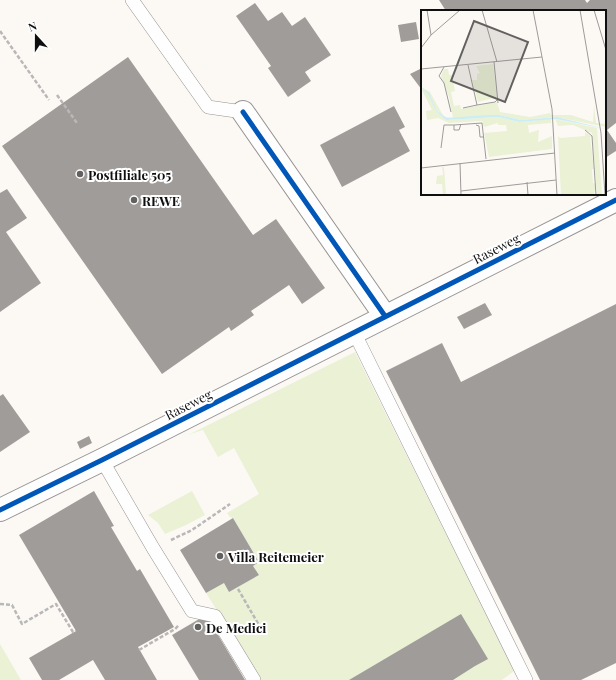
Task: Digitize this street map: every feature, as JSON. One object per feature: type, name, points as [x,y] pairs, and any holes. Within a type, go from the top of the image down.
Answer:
[{"type":"street","points":[[243,112],[385,316]]},
{"type":"street","name":"Raseweg","points":[[0,510],[616,200]]},
{"type":"lane","points":[[132,0],[208,107],[243,112]]},
{"type":"lane","points":[[354,332],[526,680]]},
{"type":"lane","points":[[102,460],[153,548],[192,611],[215,616],[254,680]]},
{"type":"path","points":[[0,31],[50,100]]},
{"type":"path","points":[[57,95],[77,123]]},
{"type":"path","points":[[153,548],[192,530],[230,504]]},
{"type":"path","points":[[231,643],[260,627],[238,590]]},
{"type":"path","points":[[0,604],[12,605],[22,624],[56,604],[73,632],[76,631]]},
{"type":"path","points":[[139,650],[175,629],[192,611]]},
{"type":"green space","points":[[355,352],[514,671],[502,680],[261,680],[206,593],[224,583],[229,592],[259,575],[253,566],[259,562],[233,518],[227,513],[259,494],[234,448],[218,457],[203,430],[188,435]]},
{"type":"green space","points":[[192,491],[205,515],[165,534],[158,523],[148,515]]},
{"type":"green space","points":[[0,644],[21,680],[0,680]]},
{"type":"building","points":[[439,0],[585,0],[587,3],[590,0],[616,0],[616,123],[607,130],[616,143],[616,151],[606,157],[606,10],[445,10]]},
{"type":"building","points":[[255,3],[268,21],[282,12],[292,26],[305,17],[331,55],[305,72],[311,81],[288,97],[268,68],[271,66],[236,16]]},
{"type":"building","points":[[416,22],[419,39],[401,42],[398,25]]},
{"type":"building","name":"REWE","points":[[128,57],[253,235],[276,219],[325,288],[302,304],[289,285],[251,311],[254,315],[231,331],[229,327],[162,374],[2,146]]},
{"type":"building","points":[[421,68],[421,89],[410,74]]},
{"type":"building","points":[[394,106],[405,127],[399,130],[410,151],[342,187],[320,145]]},
{"type":"building","points":[[7,189],[27,218],[6,232],[41,283],[0,312],[0,193]]},
{"type":"building","points":[[485,303],[492,315],[464,329],[457,317]]},
{"type":"building","points":[[616,304],[616,663],[581,680],[540,680],[386,371],[442,343],[461,382]]},
{"type":"building","points":[[3,394],[30,432],[0,452],[0,396]]},
{"type":"building","points":[[89,436],[92,443],[80,449],[77,442]]},
{"type":"building","points":[[94,491],[114,526],[111,527],[137,571],[140,569],[174,627],[138,647],[157,680],[105,680],[93,660],[59,680],[42,680],[29,658],[76,631],[19,535]]},
{"type":"building","name":"Villa Reitemeier","points":[[233,518],[259,562],[253,566],[259,575],[229,592],[224,583],[206,593],[180,550]]},
{"type":"building","points":[[461,614],[488,659],[453,680],[349,680]]},
{"type":"building","points":[[206,615],[245,680],[199,680],[172,635]]},
{"type":"cycle path","points":[[243,112],[385,316]]},
{"type":"cycle path","points":[[0,510],[616,200]]},
{"type":"place","name":"Postfiliale 505","points":[[80,174]]},
{"type":"place","name":"REWE","points":[[134,200]]},
{"type":"place","name":"Villa Reitemeier","points":[[220,556]]},
{"type":"place","name":"De Medici","points":[[198,627]]}]
